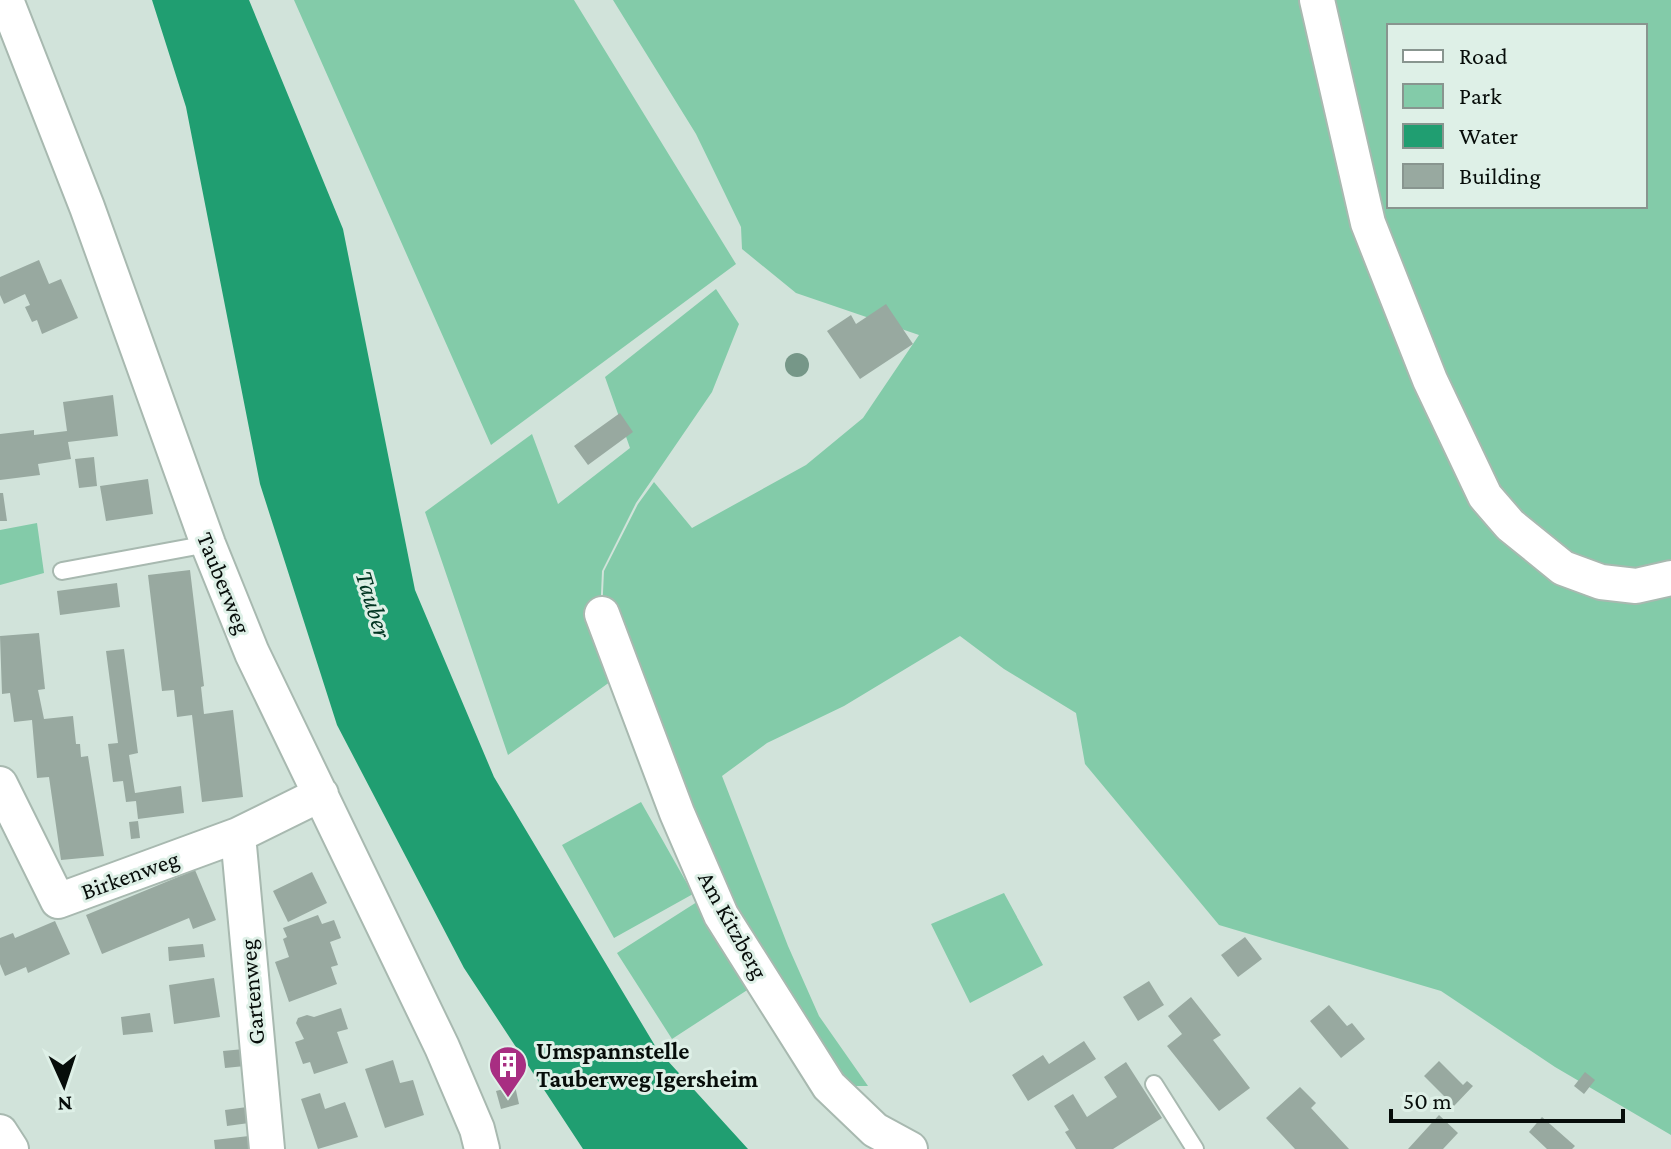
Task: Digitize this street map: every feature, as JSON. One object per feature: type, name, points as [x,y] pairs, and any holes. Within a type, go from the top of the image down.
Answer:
[{"type":"street","name":"Tauberweg","points":[[6,0],[87,207],[208,544],[252,653],[442,1047],[477,1129],[482,1149]]},
{"type":"street","points":[[1317,0],[1368,223],[1430,380],[1485,496],[1510,525],[1563,568],[1601,582],[1636,586],[1671,578]]},
{"type":"street","name":"Am Kitzberg","points":[[602,614],[677,813],[721,915],[829,1086],[875,1130],[910,1149]]},
{"type":"street","name":"Birkenweg","points":[[0,784],[58,901],[238,835],[321,794]]},
{"type":"street","name":"Gartenweg","points":[[238,835],[267,1149]]},
{"type":"street","points":[[0,1132],[11,1149]]},
{"type":"lane","points":[[62,571],[208,544]]},
{"type":"lane","points":[[1154,1084],[1195,1149]]},
{"type":"green space","points":[[294,0],[574,0],[736,264],[491,445]]},
{"type":"green space","points":[[613,0],[1671,0],[1671,1135],[1555,1067],[1441,991],[1219,925],[1085,764],[1076,713],[1004,669],[960,636],[844,706],[767,743],[722,776],[788,946],[819,1016],[868,1086],[829,1086],[721,915],[602,614],[604,571],[638,504],[654,482],[692,528],[806,465],[863,418],[919,335],[796,293],[742,249],[741,227],[696,134]]},
{"type":"green space","points":[[716,289],[739,324],[712,392],[636,503],[602,571],[600,617],[621,674],[508,755],[425,512],[532,434],[558,504],[630,448],[605,377]]},
{"type":"green space","points":[[37,523],[44,573],[0,585],[0,530]]},
{"type":"green space","points":[[641,802],[693,894],[614,938],[562,845]]},
{"type":"green space","points":[[1004,893],[1043,965],[970,1003],[931,924]]},
{"type":"green space","points":[[700,900],[755,985],[672,1039],[617,953]]},
{"type":"water","name":"Tauber","points":[[152,0],[249,0],[343,229],[415,590],[494,777],[657,1049],[748,1149],[583,1149],[464,968],[337,725],[260,484],[186,107]]},
{"type":"building","points":[[39,260],[49,284],[61,279],[78,318],[42,334],[37,320],[32,322],[25,307],[30,305],[25,294],[4,304],[0,295],[0,277]]},
{"type":"building","points":[[886,304],[913,344],[860,379],[827,331],[851,315],[856,324]]},
{"type":"building","points":[[113,395],[118,436],[68,442],[71,459],[38,464],[40,475],[0,480],[0,434],[34,430],[34,435],[67,431],[63,402]]},
{"type":"building","points":[[620,413],[633,432],[588,465],[574,446]]},
{"type":"building","points":[[94,457],[97,486],[79,488],[75,459]]},
{"type":"building","points":[[148,479],[153,514],[106,521],[100,486]]},
{"type":"building","points":[[0,493],[3,493],[7,521],[0,521]]},
{"type":"building","points":[[190,570],[204,686],[201,687],[204,714],[233,710],[243,797],[202,802],[192,715],[177,717],[174,690],[162,691],[148,575]]},
{"type":"building","points":[[117,583],[120,607],[60,615],[57,591]]},
{"type":"building","points":[[39,633],[45,689],[38,690],[44,719],[73,716],[76,744],[80,744],[81,757],[88,756],[104,856],[61,860],[49,777],[37,778],[32,720],[14,722],[10,693],[2,694],[0,636]]},
{"type":"building","points":[[124,649],[138,753],[129,755],[135,793],[181,786],[184,813],[138,819],[136,801],[126,802],[123,781],[113,782],[108,744],[118,743],[106,651]]},
{"type":"building","points":[[138,821],[140,838],[131,839],[129,822]]},
{"type":"building","points":[[195,870],[216,920],[193,929],[189,918],[102,954],[86,915]]},
{"type":"building","points":[[312,872],[327,903],[288,922],[273,891]]},
{"type":"building","points":[[318,915],[322,924],[334,920],[341,938],[330,942],[338,965],[331,967],[337,984],[289,1002],[275,962],[289,957],[283,928]]},
{"type":"building","points":[[55,921],[70,954],[28,973],[26,967],[5,976],[0,964],[0,938],[13,933],[15,938]]},
{"type":"building","points":[[1245,937],[1262,959],[1238,977],[1221,955]]},
{"type":"building","points":[[203,944],[205,957],[169,961],[168,947]]},
{"type":"building","points":[[214,978],[220,1017],[174,1024],[169,985]]},
{"type":"building","points":[[1149,981],[1164,1005],[1138,1021],[1123,997]]},
{"type":"building","points":[[1191,997],[1221,1035],[1213,1040],[1250,1088],[1219,1111],[1167,1046],[1182,1034],[1168,1016]]},
{"type":"building","points":[[1329,1005],[1347,1026],[1352,1023],[1365,1039],[1341,1058],[1310,1021]]},
{"type":"building","points":[[341,1008],[348,1029],[337,1032],[348,1063],[314,1074],[310,1062],[303,1064],[295,1042],[304,1039],[296,1023],[298,1018],[307,1015],[314,1017]]},
{"type":"building","points":[[150,1013],[153,1032],[123,1035],[121,1017]]},
{"type":"building","points":[[1084,1041],[1096,1059],[1028,1101],[1012,1075],[1043,1055],[1049,1064]]},
{"type":"building","points":[[244,1049],[245,1066],[225,1068],[223,1051]]},
{"type":"building","points":[[393,1060],[400,1083],[413,1080],[424,1115],[385,1128],[365,1069]]},
{"type":"building","points":[[1439,1061],[1463,1085],[1467,1081],[1473,1086],[1454,1106],[1424,1076]]},
{"type":"building","points":[[1126,1062],[1162,1118],[1113,1149],[1076,1149],[1065,1132],[1069,1130],[1054,1106],[1073,1094],[1087,1117],[1117,1097],[1104,1077]]},
{"type":"building","points":[[1585,1072],[1595,1080],[1584,1094],[1574,1086]]},
{"type":"building","name":"Umspannstelle Tauberweg Igersheim","points":[[515,1086],[519,1104],[501,1109],[496,1091]]},
{"type":"building","points":[[1300,1087],[1316,1103],[1311,1108],[1349,1149],[1295,1149],[1266,1118]]},
{"type":"building","points":[[320,1093],[325,1109],[345,1102],[358,1137],[318,1149],[301,1099]]},
{"type":"building","points":[[247,1107],[249,1123],[227,1126],[225,1110]]},
{"type":"building","points":[[1439,1115],[1458,1133],[1443,1149],[1408,1149]]},
{"type":"building","points":[[1542,1117],[1575,1146],[1572,1149],[1547,1149],[1529,1132]]},
{"type":"building","points":[[249,1136],[251,1149],[215,1149],[214,1140]]},
{"type":"place","name":"Umspannstelle Tauberweg Igersheim","points":[[508,1099]]}]
